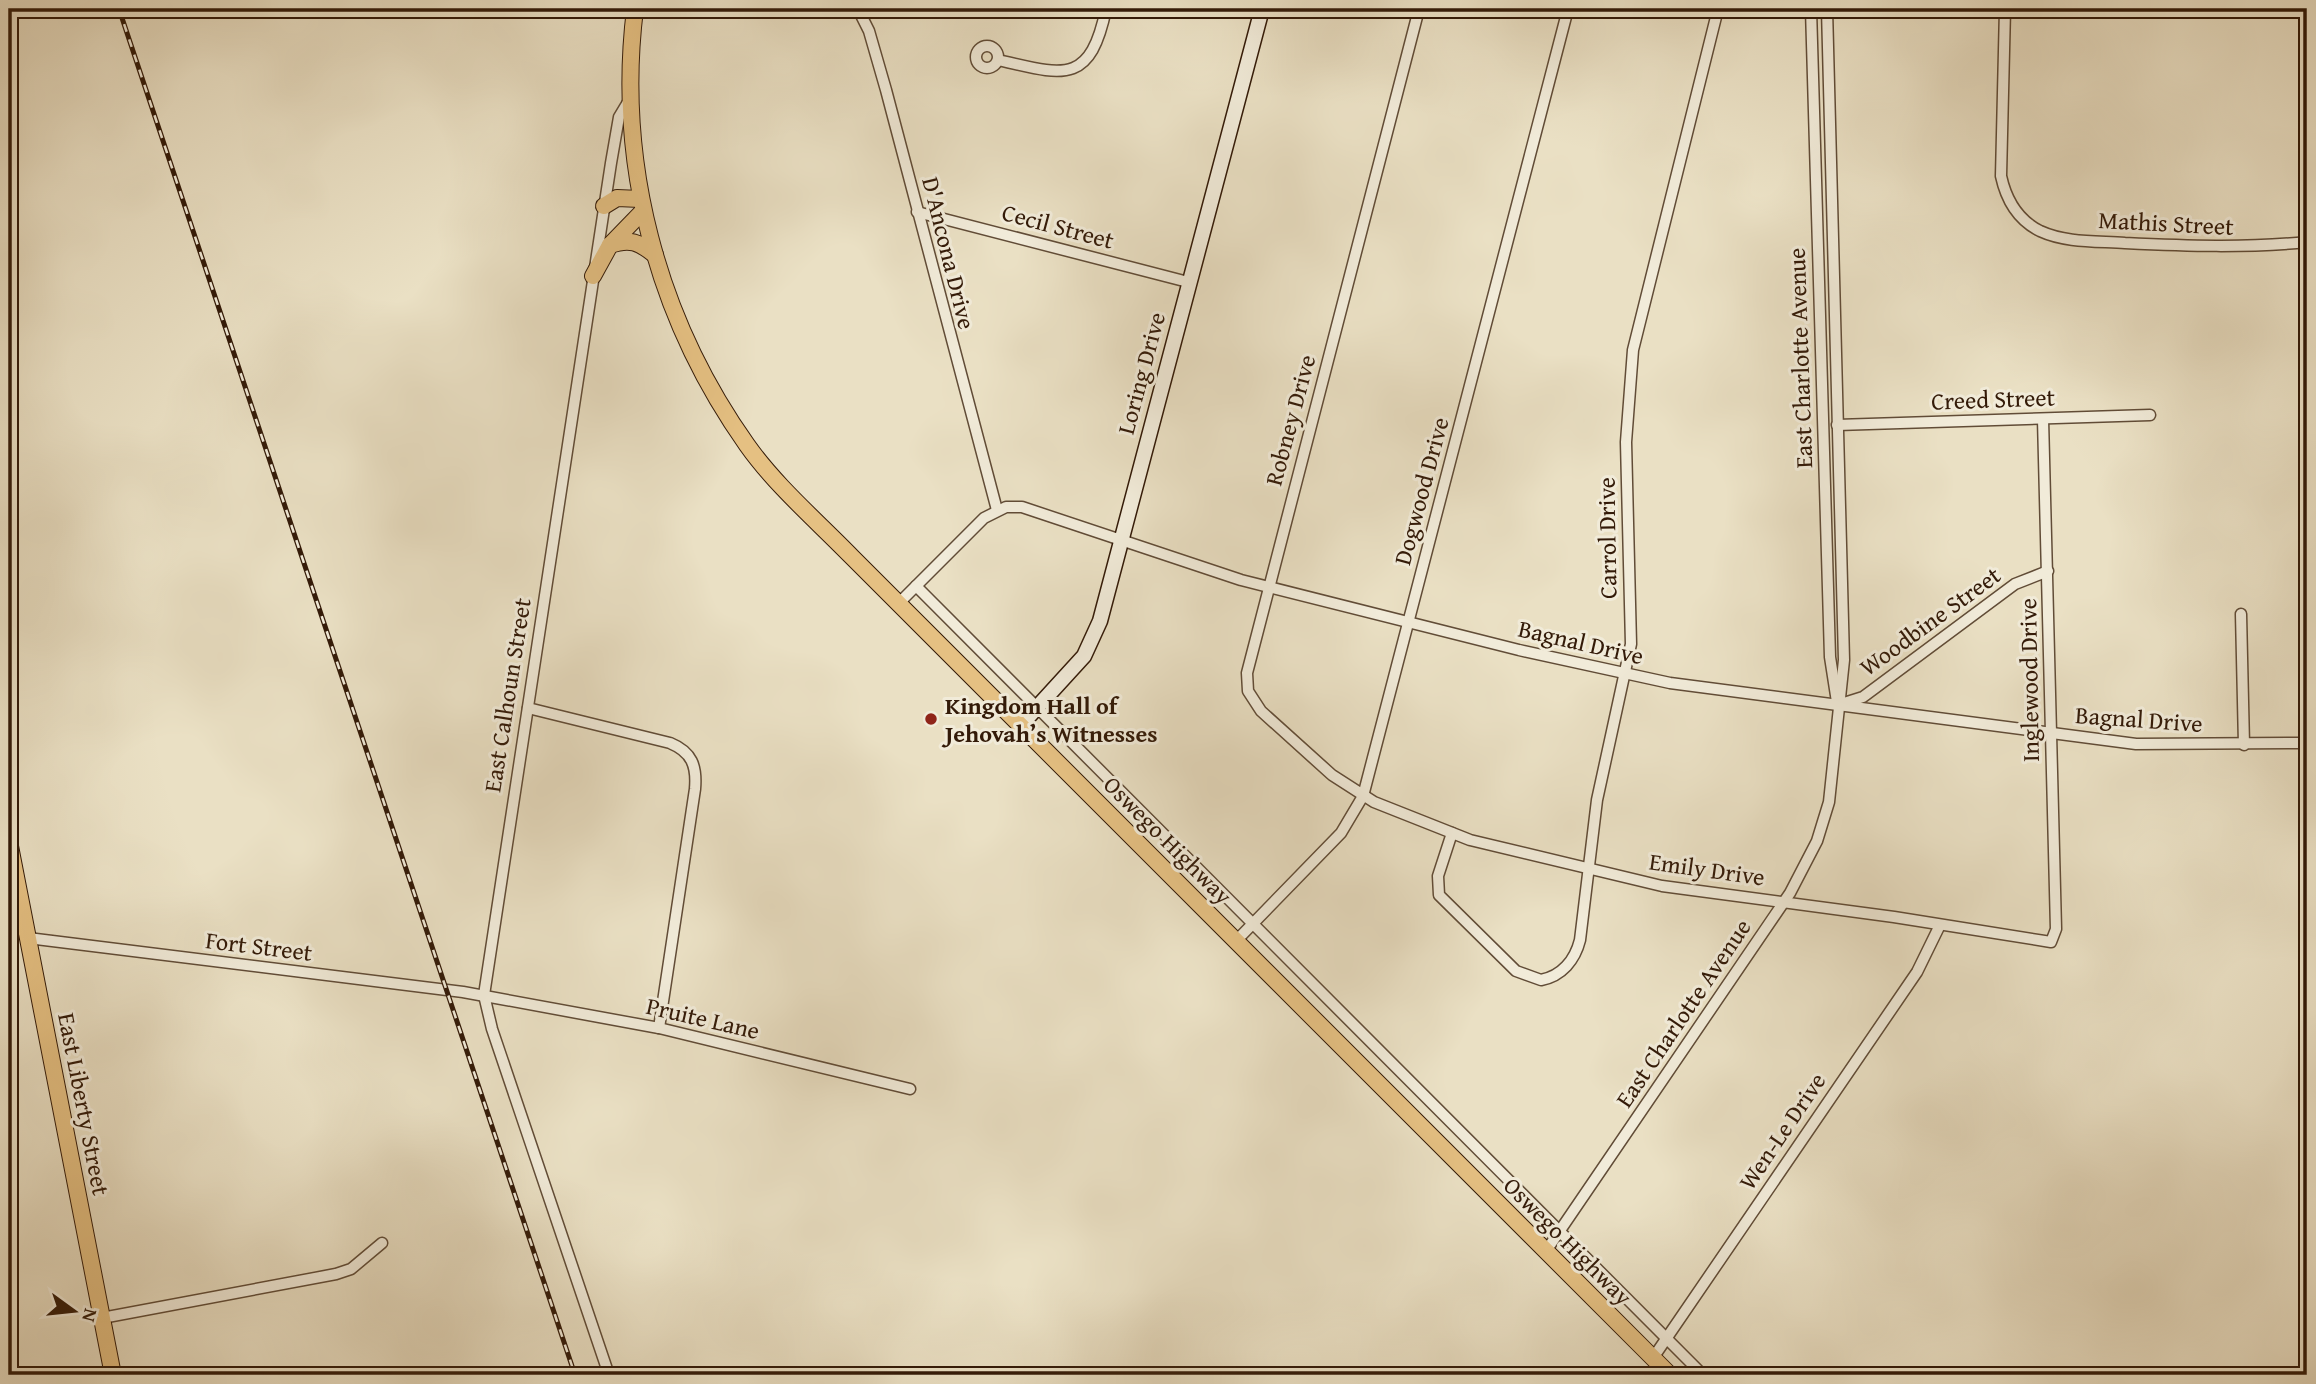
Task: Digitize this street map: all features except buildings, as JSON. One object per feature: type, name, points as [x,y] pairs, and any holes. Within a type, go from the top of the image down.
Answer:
[{"type":"main road","name":"East Calhoun Street","points":[[628,102],[635,9]]},
{"type":"main road","name":"Oswego Highway","points":[[628,102],[641,205],[671,303],[695,357],[747,445],[899,603],[1670,1375]]},
{"type":"main road","points":[[593,276],[610,245],[641,205],[617,198],[604,206]]},
{"type":"main road","points":[[610,245],[629,240],[643,245],[655,255]]},
{"type":"main road","name":"East Liberty Street","points":[[9,841],[113,1375]]},
{"type":"street","name":"D'Ancona Drive","points":[[858,9],[869,31],[997,510]]},
{"type":"street","points":[[998,60],[1048,71],[1073,69],[1094,51],[1106,9]]},
{"type":"street","name":"Loring Drive","points":[[1021,725],[1070,674],[1093,641],[1262,9]]},
{"type":"street","name":"Robney Drive","points":[[1363,796],[1301,750],[1251,698],[1247,673],[1419,9]]},
{"type":"street","name":"Dogwood Drive","points":[[1237,941],[1341,833],[1363,796],[1568,9]]},
{"type":"street","name":"Carrol Drive","points":[[1452,833],[1438,876],[1439,895],[1499,956],[1530,979],[1554,977],[1575,955],[1580,940],[1597,800],[1631,645],[1626,442],[1631,363],[1650,272],[1718,9]]},
{"type":"street","name":"East Charlotte Avenue","points":[[1811,9],[1829,643],[1838,704]]},
{"type":"street","name":"East Charlotte Avenue","points":[[1546,1251],[1784,901],[1809,857],[1827,812],[1844,660],[1827,9]]},
{"type":"street","name":"Mathis Street","points":[[2005,9],[2001,176],[2008,199],[2027,222],[2050,234],[2079,240],[2222,248],[2307,242]]},
{"type":"street","name":"East Calhoun Street","points":[[609,1375],[492,1029],[484,995],[604,206],[619,117],[628,102]]},
{"type":"street","name":"Cecil Street","points":[[917,212],[1188,282]]},
{"type":"street","name":"Creed Street","points":[[1837,425],[2150,415]]},
{"type":"street","name":"Inglewood Drive","points":[[2043,419],[2052,733],[2054,940]]},
{"type":"street","name":"Bagnal Drive","points":[[997,510],[1014,506],[1032,509],[1268,587],[1670,683],[2159,746],[2307,743]]},
{"type":"street","points":[[899,603],[984,518],[997,510]]},
{"type":"street","name":"Woodbine Street","points":[[1838,704],[1863,697],[2015,584],[2048,571]]},
{"type":"street","name":"Oswego Highway","points":[[916,586],[1703,1375]]},
{"type":"street","points":[[2241,614],[2244,745]]},
{"type":"street","points":[[528,708],[670,743],[684,750],[692,760],[695,789],[659,1028]]},
{"type":"street","name":"Emily Drive","points":[[1363,796],[1452,833],[1588,870],[1662,886],[1784,901],[2047,943],[2054,940]]},
{"type":"street","name":"Wen-Le Drive","points":[[1653,1358],[1917,972],[1940,925]]},
{"type":"street","name":"Fort Street","points":[[28,938],[484,995]]},
{"type":"street","name":"Pruite Lane","points":[[484,995],[659,1028],[910,1089]]},
{"type":"street","points":[[102,1318],[337,1274],[351,1269],[382,1243]]},
{"type":"railway","points":[[119,9],[575,1375]]},
{"type":"place","name":"Kingdom Hall of Jehovah’s Witnesses","points":[[931,719]]}]
